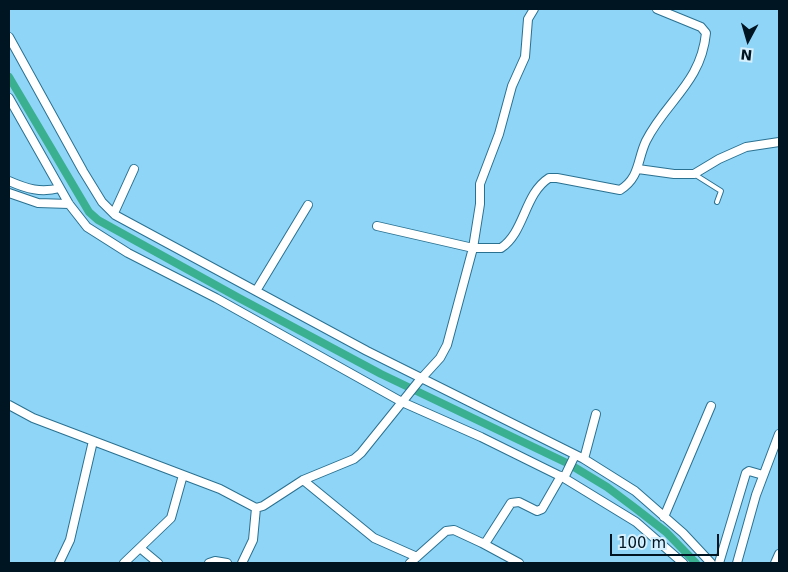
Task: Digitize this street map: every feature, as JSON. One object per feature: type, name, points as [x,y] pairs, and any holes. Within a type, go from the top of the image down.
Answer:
[{"type":"street","points":[[9,405],[33,418],[220,489],[256,508],[263,506],[303,480],[354,459],[366,448],[420,379],[440,358],[447,345],[473,248],[480,204],[480,184],[499,134],[512,86],[526,57],[528,19],[534,9]]},
{"type":"street","points":[[377,226],[473,248],[501,248],[507,244],[536,191],[549,178],[620,190],[628,185],[638,169],[647,140],[696,69],[706,33],[701,27],[657,9]]},
{"type":"street","points":[[9,37],[83,171],[102,202],[114,213],[366,351],[574,456],[584,459],[635,491],[711,563]]},
{"type":"street","points":[[9,98],[69,204],[87,227],[128,254],[216,298],[404,399],[564,475],[636,522],[682,563]]},
{"type":"street","points":[[638,169],[674,174],[694,174],[719,159],[746,147],[779,142]]},
{"type":"street","points":[[114,213],[134,168]]},
{"type":"street","points":[[9,181],[34,190],[47,191],[60,188]]},
{"type":"street","points":[[9,193],[42,204],[69,204]]},
{"type":"street","points":[[256,291],[308,204]]},
{"type":"street","points":[[664,517],[711,406]]},
{"type":"street","points":[[584,459],[596,414]]},
{"type":"street","points":[[738,563],[763,475],[779,434]]},
{"type":"street","points":[[59,563],[70,540],[93,441]]},
{"type":"street","points":[[482,543],[490,538],[511,503],[519,502],[537,511],[542,510],[574,456]]},
{"type":"street","points":[[719,563],[746,473],[750,471],[763,475]]},
{"type":"street","points":[[124,563],[171,518],[183,475]]},
{"type":"street","points":[[303,480],[374,538],[414,560],[446,531],[454,530],[519,563]]},
{"type":"street","points":[[242,563],[253,540],[256,508]]},
{"type":"street","points":[[140,548],[158,563]]},
{"type":"street","points":[[776,563],[779,554]]},
{"type":"street","points":[[209,563],[215,561],[227,563]]},
{"type":"lane","points":[[694,174],[722,191],[717,202]]},
{"type":"waterway","points":[[9,77],[89,212],[98,220],[381,374],[569,464],[607,487],[666,532],[696,563]]}]
